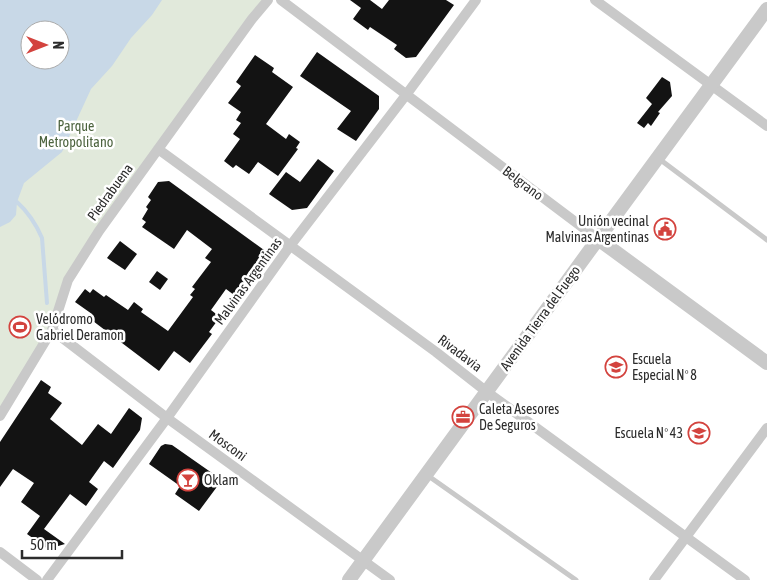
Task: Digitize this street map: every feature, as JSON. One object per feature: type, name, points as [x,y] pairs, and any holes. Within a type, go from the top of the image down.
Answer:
[{"type":"street","name":"Piedrabuena","points":[[0,416],[52,330],[68,280],[99,231],[252,19],[268,0]]},
{"type":"street","name":"Belgrano","points":[[280,0],[598,239],[767,363]]},
{"type":"street","name":"Malvinas Argentinas","points":[[47,580],[167,418],[290,246],[476,0]]},
{"type":"street","points":[[595,0],[767,126]]},
{"type":"street","name":"Avenida Tierra del Fuego","points":[[349,580],[767,9]]},
{"type":"street","name":"Rivadavia","points":[[158,150],[745,580]]},
{"type":"street","name":"Mosconi","points":[[52,330],[167,418],[390,580]]},
{"type":"street","points":[[654,580],[767,428]]},
{"type":"street","points":[[0,552],[37,580]]},
{"type":"lane","points":[[657,158],[767,240]]},
{"type":"lane","points":[[427,474],[576,580]]},
{"type":"green space","name":"Parque Metropolitano","points":[[0,0],[268,0],[68,280],[52,330],[0,416]]},
{"type":"water","points":[[0,0],[162,0],[152,15],[131,38],[112,66],[91,89],[62,152],[24,183],[17,202],[16,215],[10,222],[0,227]]},
{"type":"building","points":[[350,0],[370,0],[382,9],[389,0],[446,0],[454,5],[416,57],[406,58],[394,49],[397,45],[370,27],[368,30],[353,19],[361,8]]},
{"type":"building","points":[[317,52],[379,96],[379,109],[356,141],[337,129],[351,111],[300,76]]},
{"type":"building","points":[[255,55],[274,68],[272,72],[293,87],[266,124],[286,139],[289,134],[300,142],[296,148],[298,149],[278,176],[258,162],[249,174],[236,165],[233,168],[224,161],[240,139],[233,134],[241,123],[236,120],[241,112],[228,103],[241,86],[236,82]]},
{"type":"building","points":[[662,77],[670,82],[672,96],[658,112],[660,113],[651,126],[648,123],[644,128],[637,123],[652,104],[646,98]]},
{"type":"building","points":[[318,159],[334,171],[307,208],[292,210],[269,194],[286,172],[300,182]]},
{"type":"building","points":[[169,181],[264,250],[263,263],[238,298],[226,289],[211,310],[220,317],[209,332],[212,334],[190,363],[174,351],[159,371],[89,318],[92,314],[75,302],[85,289],[90,293],[93,289],[104,297],[106,295],[128,310],[134,302],[143,309],[141,312],[168,331],[193,297],[190,295],[195,289],[192,287],[211,262],[205,258],[212,249],[187,230],[174,249],[142,227],[146,222],[142,219],[148,209],[146,207],[151,200],[148,197],[158,182]]},
{"type":"building","points":[[120,241],[137,254],[125,270],[107,258]]},
{"type":"building","points":[[157,271],[168,279],[160,290],[149,282]]},
{"type":"building","points":[[41,380],[51,387],[48,393],[62,403],[50,419],[82,445],[98,424],[111,434],[129,408],[142,418],[140,430],[113,468],[104,461],[89,482],[98,489],[86,506],[70,494],[44,529],[65,544],[48,549],[27,534],[40,516],[21,502],[34,483],[13,469],[0,487],[0,442]]},
{"type":"building","points":[[165,444],[172,445],[222,480],[199,511],[175,494],[180,486],[149,464],[161,446]]},
{"type":"waterway","points":[[17,202],[31,218],[42,238],[47,303]]},
{"type":"place","name":"Unión vecinal Malvinas Argentinas","points":[[665,229]]},
{"type":"place","name":"Velódromo Gabriel Deramon","points":[[20,327]]},
{"type":"place","name":"Escuela Especial Nº 8","points":[[616,367]]},
{"type":"place","name":"Caleta Asesores De Seguros","points":[[463,417]]},
{"type":"place","name":"Escuela Nº 43","points":[[699,433]]},
{"type":"place","name":"Oklam","points":[[188,480]]}]
